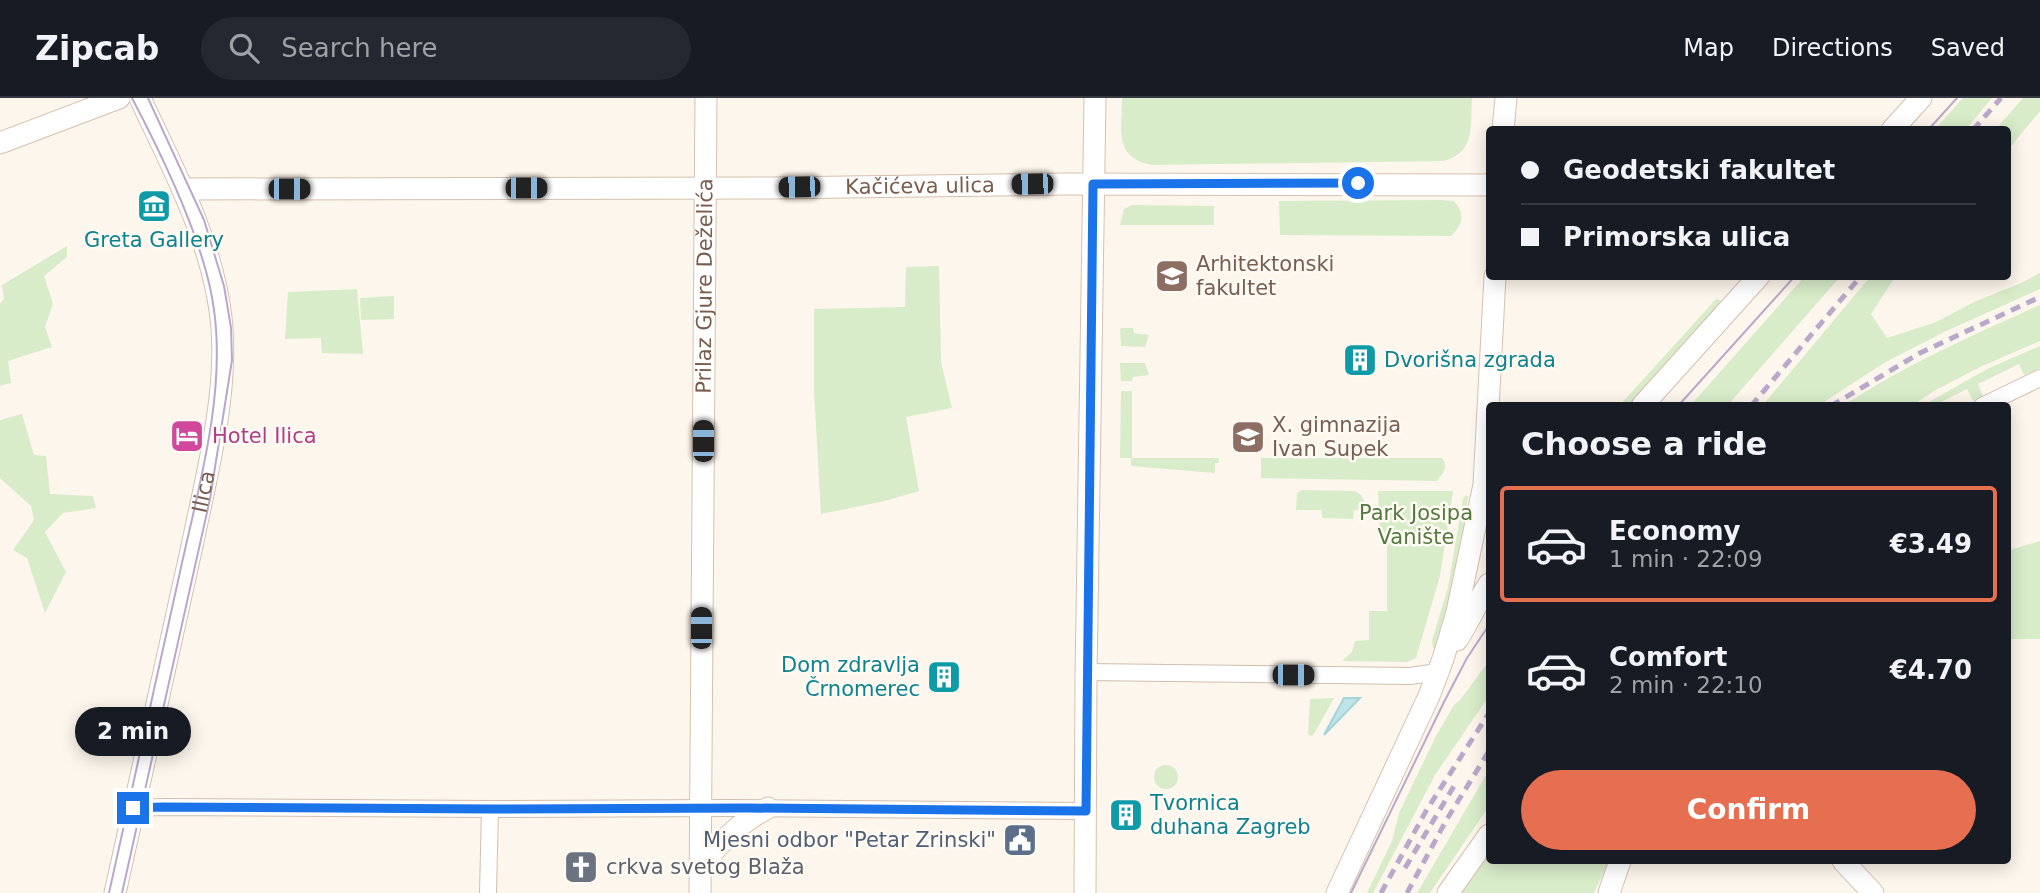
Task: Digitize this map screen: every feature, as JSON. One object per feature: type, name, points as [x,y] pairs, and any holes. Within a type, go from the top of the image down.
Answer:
[{"type":"street","points":[[0,143],[119,98]]},
{"type":"street","name":"Ilica","points":[[115,893],[202,497],[223,372],[221,312],[198,226],[140,98]]},
{"type":"street","name":"Prilaz Gjure Deželića","points":[[700,883],[705,98]]},
{"type":"street","points":[[1085,893],[1095,98]]},
{"type":"street","points":[[1503,126],[1506,98]]},
{"type":"street","points":[[1896,126],[1921,98]]},
{"type":"street","name":"Kačićeva ulica","points":[[182,189],[1093,184],[1486,185]]},
{"type":"street","points":[[1488,402],[1495,280]]},
{"type":"street","points":[[1646,402],[1755,280]]},
{"type":"street","points":[[1990,402],[2040,378]]},
{"type":"street","points":[[1337,893],[1441,665],[1457,612],[1484,485],[1486,447]]},
{"type":"street","points":[[1484,485],[1486,493]]},
{"type":"street","points":[[1086,672],[1410,676],[1441,665],[1469,622],[1486,589]]},
{"type":"street","points":[[1469,622],[1486,606]]},
{"type":"street","points":[[133,808],[1086,811]]},
{"type":"street","points":[[700,883],[707,859],[751,817],[768,808]]},
{"type":"street","points":[[488,893],[490,809]]},
{"type":"street","points":[[1448,893],[1486,839]]},
{"type":"street","points":[[1609,893],[1619,864]]},
{"type":"street","points":[[1846,864],[1873,893]]},
{"type":"green space","points":[[1122,98],[1472,98],[1471,128],[1462,151],[1444,161],[1152,165],[1131,156],[1125,149],[1121,131]]},
{"type":"green space","points":[[1963,98],[1992,98],[1969,126],[1938,126]]},
{"type":"green space","points":[[2023,98],[2040,98],[2040,111],[2011,146],[2011,126],[1999,126]]},
{"type":"green space","points":[[1279,201],[1454,201],[1460,210],[1460,223],[1451,236],[1280,235]]},
{"type":"green space","points":[[1132,205],[1214,206],[1214,225],[1120,225],[1124,209]]},
{"type":"green space","points":[[67,246],[67,257],[44,276],[53,304],[45,327],[52,347],[8,361],[11,383],[0,386],[0,304],[4,299],[2,285]]},
{"type":"green space","points":[[939,266],[941,362],[952,408],[906,417],[919,491],[821,514],[814,391],[814,309],[905,307],[906,267]]},
{"type":"green space","points":[[2040,273],[2040,289],[1944,332],[1884,363],[1824,402],[1765,402],[1867,280],[1893,280],[1871,314],[1887,338],[1936,322],[1974,302]]},
{"type":"green space","points":[[1801,280],[1837,280],[1731,402],[1694,402]]},
{"type":"green space","points":[[357,289],[363,354],[322,353],[321,338],[285,339],[288,292]]},
{"type":"green space","points":[[394,296],[394,319],[361,320],[360,298]]},
{"type":"green space","points":[[1716,299],[1725,302],[1635,402],[1623,402]]},
{"type":"green space","points":[[2040,305],[2040,341],[1978,368],[1917,402],[1848,402],[1914,364]]},
{"type":"green space","points":[[1122,328],[1133,328],[1134,333],[1149,335],[1145,347],[1121,346]]},
{"type":"green space","points":[[2040,346],[2040,368],[2024,375],[2019,364],[1978,384],[1983,396],[1973,401],[1967,389],[1941,402],[1929,402],[1987,369]]},
{"type":"green space","points":[[1120,363],[1145,363],[1149,375],[1133,377],[1132,381],[1121,381]]},
{"type":"green space","points":[[1121,391],[1132,391],[1132,458],[1219,458],[1219,463],[1215,463],[1215,473],[1131,466],[1131,458],[1120,458]]},
{"type":"green space","points":[[22,414],[34,455],[46,456],[50,494],[93,496],[96,508],[63,513],[45,532],[66,572],[45,613],[27,558],[13,550],[34,520],[31,506],[0,478],[0,420]]},
{"type":"green space","points":[[1261,458],[1442,458],[1445,467],[1437,481],[1261,478]]},
{"type":"green space","points":[[1302,490],[1355,491],[1361,495],[1370,511],[1354,510],[1353,519],[1322,518],[1322,510],[1296,510],[1297,493]]},
{"type":"green space","name":"Park Josipa Vanište","points":[[1378,491],[1453,491],[1440,576],[1416,658],[1407,662],[1342,661],[1352,652],[1355,641],[1369,640],[1369,611],[1387,611],[1387,542],[1380,541]]},
{"type":"green space","points":[[1465,496],[1468,496],[1461,562],[1436,650],[1432,641],[1448,587]]},
{"type":"green space","points":[[2040,541],[2040,639],[2011,639],[2011,550]]},
{"type":"green space","points":[[1486,665],[1486,700],[1435,775],[1373,893],[1367,893],[1392,841],[1399,813],[1436,736],[1454,705]]},
{"type":"green space","points":[[1334,698],[1315,732],[1312,736],[1308,735],[1310,699]]},
{"type":"green space","points":[[1166,765],[1174,769],[1178,777],[1174,785],[1166,789],[1158,785],[1154,777],[1158,769]]},
{"type":"green space","points":[[1486,775],[1486,810],[1430,893],[1417,893]]},
{"type":"green space","points":[[1486,850],[1486,864],[1608,864],[1594,893],[1457,893]]},
{"type":"water","points":[[1344,698],[1360,698],[1324,735]]},
{"type":"tram line","points":[[109,893],[202,475],[213,408],[217,342],[209,285],[193,230],[157,147],[132,98]]},
{"type":"tram line","points":[[122,893],[210,499],[232,360],[231,328],[224,286],[204,220],[148,98]]},
{"type":"tram line","points":[[1932,126],[1957,98]]},
{"type":"tram line","points":[[1682,402],[1791,280]]},
{"type":"tram line","points":[[1351,893],[1444,702],[1467,658],[1486,630]]},
{"type":"railway","points":[[1976,126],[2001,98]]},
{"type":"railway","points":[[1754,402],[1858,280]]},
{"type":"railway","points":[[1838,402],[1920,353],[2040,297]]},
{"type":"railway","points":[[1381,893],[1426,811],[1486,718]]},
{"type":"railway","points":[[1407,893],[1447,819],[1486,756]]},
{"type":"railway","points":[[1405,868],[1454,786]]},
{"type":"place","name":"Greta Gallery","points":[[154,206]]},
{"type":"place","name":"Arhitektonski fakultet","points":[[1172,276]]},
{"type":"place","name":"Dvorišna zgrada","points":[[1360,360]]},
{"type":"place","name":"Hotel Ilica","points":[[187,436]]},
{"type":"place","name":"X. gimnazija Ivan Supek","points":[[1248,437]]},
{"type":"place","name":"Dom zdravlja Črnomerec","points":[[944,677]]},
{"type":"place","name":"Tvornica duhana Zagreb","points":[[1126,815]]},
{"type":"place","name":"Mjesni odbor \"Petar Zrinski\"","points":[[1020,840]]},
{"type":"place","name":"crkva svetog Blaža","points":[[581,867]]},
{"type":"route","points":[[133,808],[1086,811],[1093,184],[1358,183]]}]
